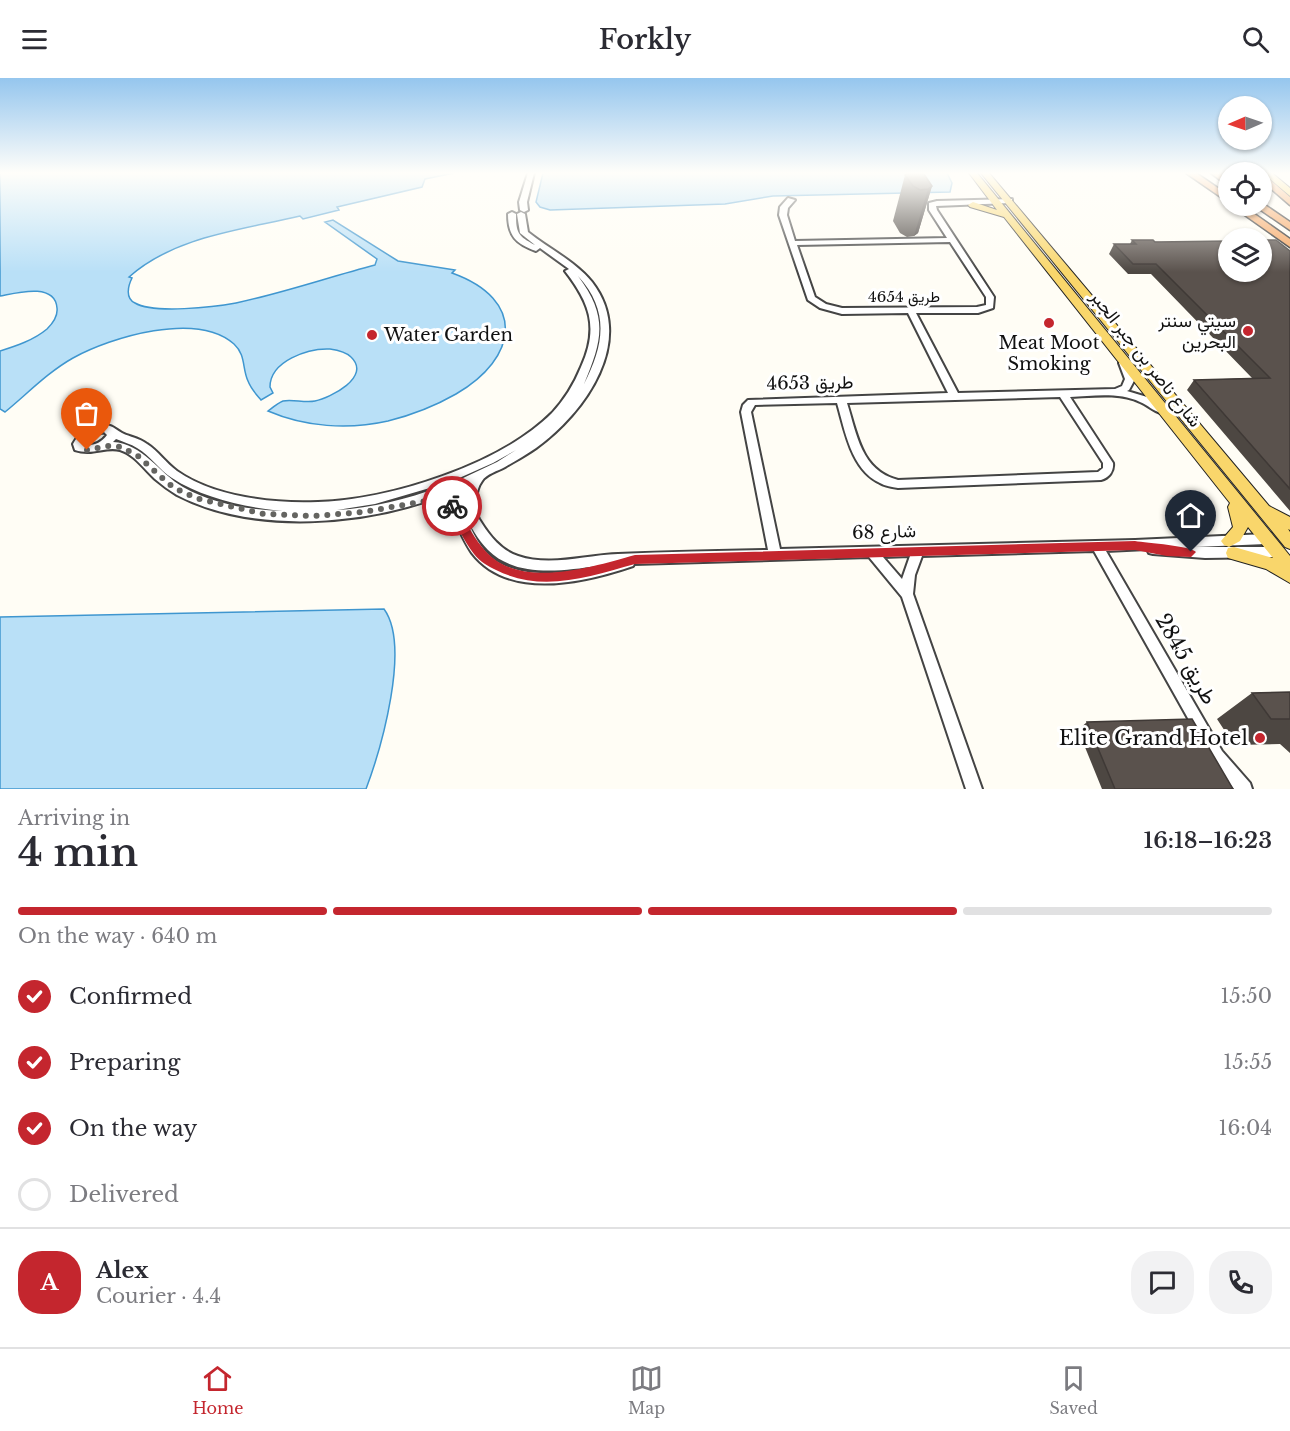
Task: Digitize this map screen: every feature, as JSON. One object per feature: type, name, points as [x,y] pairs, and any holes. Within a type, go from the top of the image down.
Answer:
[{"type":"highway","points":[[1272,208],[1290,221]]},
{"type":"highway","points":[[1272,214],[1290,226]]},
{"type":"highway","points":[[1251,216],[1290,244]]},
{"type":"highway","points":[[1264,216],[1290,240]]},
{"type":"main road","points":[[984,206],[992,209],[1003,206]]},
{"type":"main road","name":"شارع ناصر بن جبر الجبر","points":[[1004,206],[1123,362],[1226,490],[1284,541]]},
{"type":"main road","name":"شارع ناصر بن جبر الجبر","points":[[1004,206],[1259,505],[1284,541],[1290,568]]},
{"type":"main road","points":[[1226,490],[1239,514],[1241,527],[1232,547],[1271,564],[1290,577]]},
{"type":"street","points":[[400,504],[448,483],[527,438],[548,421],[576,389],[591,360],[595,320],[584,290],[560,264],[517,238],[513,233],[521,206]]},
{"type":"street","name":"طريق 4654","points":[[787,206],[783,212],[792,243],[811,298],[819,304],[842,311],[985,309],[992,304],[990,297],[933,210],[939,206]]},
{"type":"street","points":[[455,508],[450,503],[438,499],[363,512],[315,516],[245,511],[182,492],[169,484],[138,456],[121,447],[99,447],[87,450],[79,447],[78,444],[82,436],[93,430],[105,428],[116,436],[134,440],[144,446],[176,475],[210,491],[253,503],[291,507],[339,506],[479,475],[534,444],[560,423],[588,388],[595,375],[605,344],[602,310],[587,279],[568,262],[524,233],[520,210]]},
{"type":"street","points":[[792,243],[952,240]]},
{"type":"street","points":[[911,311],[955,397]]},
{"type":"street","points":[[1116,392],[1126,388],[1130,379],[1123,362]]},
{"type":"street","name":"طريق 4653","points":[[775,555],[747,407],[752,402],[1116,392],[1143,399],[1162,411]]},
{"type":"street","points":[[841,399],[863,464],[872,474],[887,482],[898,484],[1101,476],[1108,470],[1108,463],[1063,394]]},
{"type":"street","points":[[99,447],[111,439],[112,431]]},
{"type":"street","points":[[470,513],[471,488],[479,475]]},
{"type":"street","points":[[448,483],[455,508],[478,550],[489,561],[515,574],[548,578],[575,576],[635,559]]},
{"type":"street","points":[[448,483],[493,547],[514,559],[541,564],[635,559]]},
{"type":"street","name":"شارع 68","points":[[635,559],[1135,545],[1167,551],[1284,541]]},
{"type":"street","name":"طريق 2845","points":[[1097,546],[1217,756],[1244,789]]},
{"type":"street","points":[[907,594],[909,575],[918,550]]},
{"type":"street","points":[[872,552],[907,594],[974,789]]},
{"type":"water","points":[[0,206],[340,206],[337,207],[339,210],[303,219],[300,216],[210,236],[167,252],[147,263],[129,277],[132,278],[129,288],[130,298],[135,303],[155,308],[184,309],[214,306],[271,295],[375,265],[377,259],[325,222],[333,220],[398,261],[455,270],[452,273],[476,284],[493,298],[503,314],[505,330],[502,347],[492,364],[477,380],[432,406],[397,419],[373,424],[342,426],[312,424],[268,411],[283,401],[311,401],[322,399],[339,391],[353,379],[356,372],[356,365],[347,354],[333,349],[321,349],[292,358],[276,370],[270,387],[273,393],[261,400],[249,384],[242,357],[234,344],[218,334],[199,329],[177,328],[131,336],[89,350],[46,376],[5,412],[0,409],[0,351],[42,333],[56,317],[57,308],[55,300],[42,292],[0,296]]},
{"type":"water","points":[[539,206],[661,206],[550,210]]},
{"type":"water","points":[[384,609],[392,626],[395,647],[394,672],[385,724],[366,789],[0,789],[0,617]]},
{"type":"building","name":"سيتي سنتر البحرين","points":[[1132,240],[1218,241],[1218,282],[1272,282],[1272,240],[1276,240],[1290,251],[1290,489],[1194,380],[1270,378],[1156,264],[1133,264],[1114,244],[1136,244]]},
{"type":"building","points":[[1290,692],[1290,719],[1271,719],[1252,693]]},
{"type":"building","points":[[1192,719],[1233,789],[1115,789],[1087,722]]},
{"type":"way so far","points":[[87,450],[107,446],[121,447],[138,456],[151,470],[182,492],[199,499],[264,514],[315,516],[363,512],[438,499],[452,506]]},
{"type":"place","name":"Meat Moot Smoking","points":[[1049,323]]},
{"type":"place","name":"سيتي سنتر البحرين","points":[[1248,331]]},
{"type":"place","name":"Water Garden","points":[[372,335]]},
{"type":"place","name":"Elite Grand Hotel","points":[[1260,738]]},
{"type":"route","points":[[452,506],[478,550],[489,561],[504,571],[548,578],[575,576],[617,566],[635,559],[1135,545],[1167,551],[1191,552]]}]
